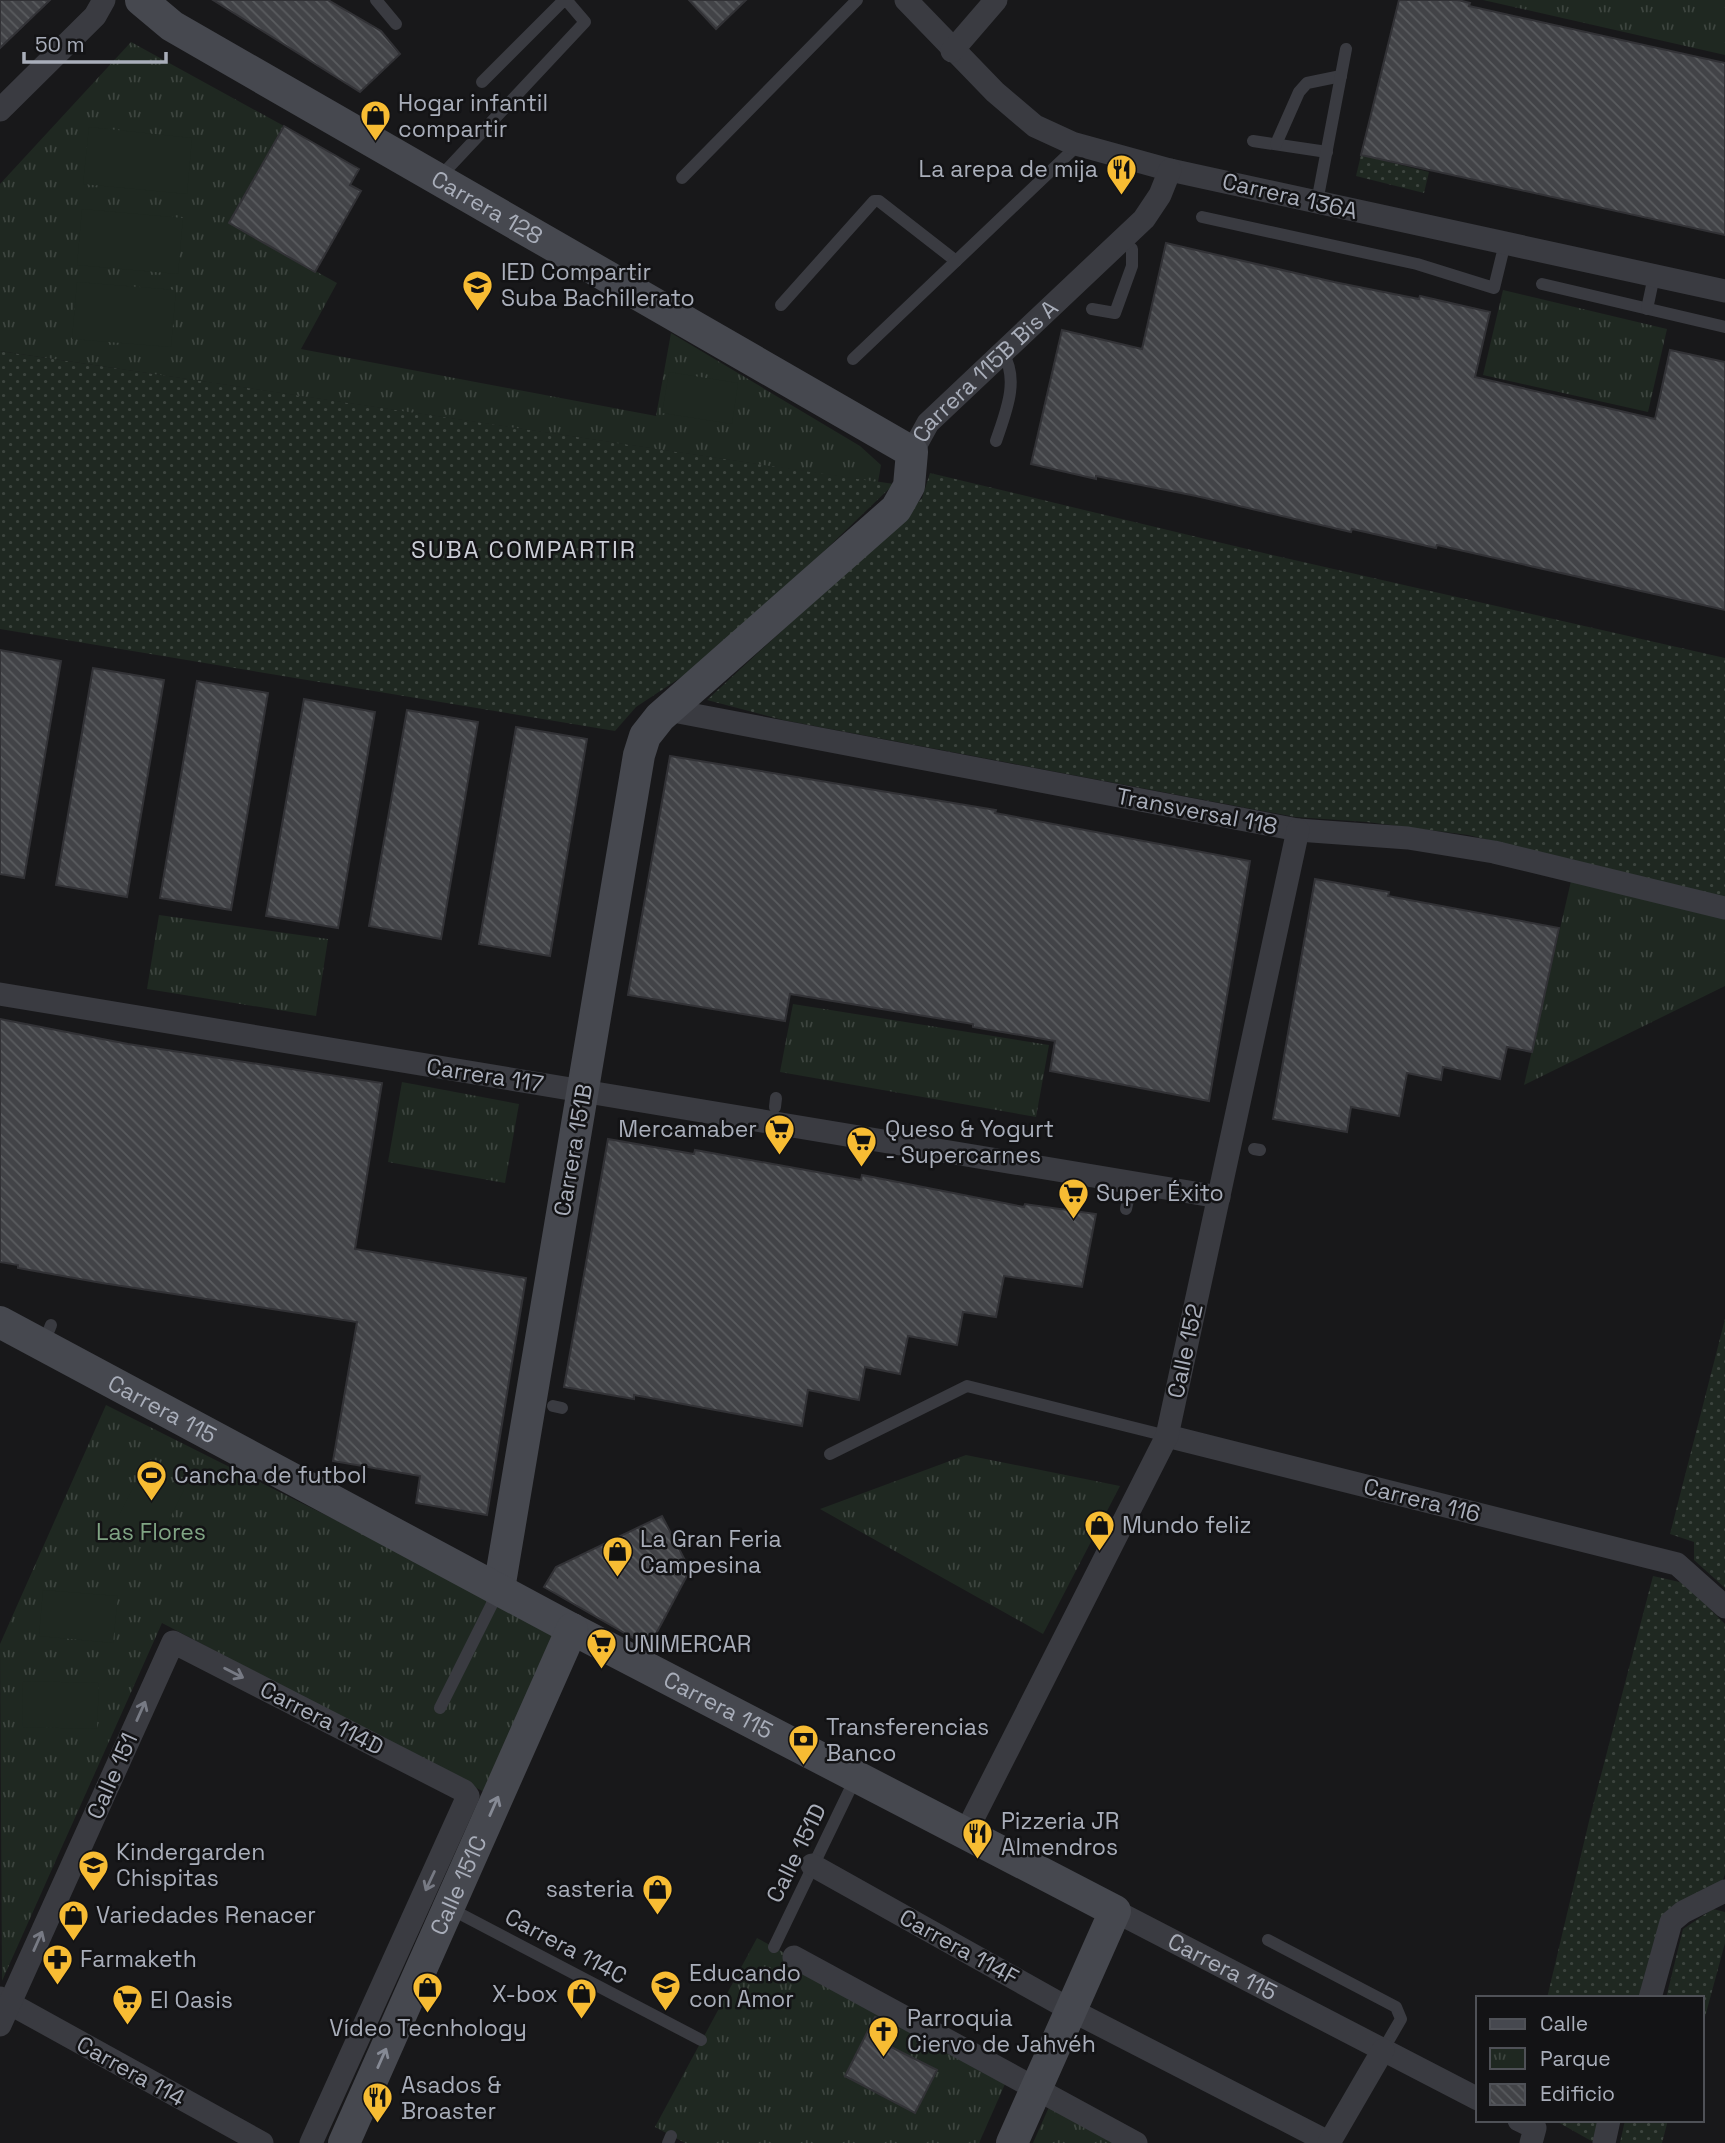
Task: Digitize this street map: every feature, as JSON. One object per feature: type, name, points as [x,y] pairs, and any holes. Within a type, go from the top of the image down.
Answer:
[{"type":"street","points":[[0,110],[99,8],[127,0]]},
{"type":"street","name":"Carrera 128","points":[[141,0],[164,21],[912,452]]},
{"type":"street","name":"Carrera 136A","points":[[906,0],[952,51],[1035,125],[1079,145],[1170,170],[1725,291]]},
{"type":"street","points":[[952,51],[996,0]]},
{"type":"street","name":"Carrera 115B Bis A","points":[[664,714],[896,509],[909,486],[912,452],[928,423],[1144,219],[1160,195],[1170,170]]},
{"type":"street","name":"Transversal 118","points":[[664,714],[1298,830],[1408,838],[1494,852],[1725,908]]},
{"type":"street","name":"Carrera 151B","points":[[499,1589],[639,755],[645,736],[664,714]]},
{"type":"street","name":"Calle 152","points":[[965,1834],[1167,1436],[1298,830]]},
{"type":"street","name":"Carrera 117","points":[[0,994],[1219,1197]]},
{"type":"street","name":"Carrera 115","points":[[0,1322],[572,1629],[1476,2098]]},
{"type":"street","name":"Carrera 116","points":[[1167,1436],[1677,1564],[1725,1607]]},
{"type":"street","name":"Calle 151C","points":[[344,2143],[572,1629]]},
{"type":"street","name":"Carrera 114D","points":[[173,1642],[464,1791],[468,1796]]},
{"type":"street","name":"Calle 151","points":[[0,2025],[5,2001],[173,1642]]},
{"type":"street","name":"Calle 151C","points":[[311,2143],[468,1796]]},
{"type":"street","name":"Carrera 114F","points":[[813,1865],[1071,2010],[1329,2143]]},
{"type":"street","points":[[1651,1996],[1671,1922],[1683,1912],[1725,1891]]},
{"type":"street","points":[[1012,2143],[1115,1911]]},
{"type":"street","points":[[784,1952],[1136,2143]]},
{"type":"street","name":"Carrera 114","points":[[5,2001],[262,2143]]},
{"type":"street","points":[[1329,2143],[1382,2050]]},
{"type":"street","points":[[1604,2143],[1609,2122]]},
{"type":"lane","points":[[376,0],[396,24]]},
{"type":"lane","points":[[682,178],[857,0]]},
{"type":"lane","points":[[438,179],[585,22],[568,2],[562,2],[482,82]]},
{"type":"lane","points":[[1317,202],[1346,49]]},
{"type":"lane","points":[[1276,144],[1299,92],[1307,83],[1341,76]]},
{"type":"lane","points":[[1253,141],[1327,152]]},
{"type":"lane","points":[[853,359],[1079,145]]},
{"type":"lane","points":[[781,305],[874,201],[879,201],[956,261]]},
{"type":"lane","points":[[1202,217],[1417,264],[1494,288],[1505,243]]},
{"type":"lane","points":[[1092,309],[1115,313],[1134,259],[1132,249],[1121,240]]},
{"type":"lane","points":[[1647,309],[1654,276]]},
{"type":"lane","points":[[1542,284],[1725,327]]},
{"type":"lane","points":[[996,441],[1011,391],[1008,361],[1003,354]]},
{"type":"lane","points":[[830,1454],[967,1386],[1167,1436]]},
{"type":"lane","points":[[440,1708],[499,1589]]},
{"type":"lane","name":"Calle 151D","points":[[784,1952],[813,1865],[856,1777]]},
{"type":"lane","name":"Carrera 114C","points":[[449,1908],[701,2040]]},
{"type":"lane","points":[[1268,1940],[1396,2007],[1401,2019],[1382,2050]]},
{"type":"green space","points":[[1483,0],[1725,0],[1725,55]]},
{"type":"green space","points":[[131,42],[284,126],[229,223],[337,283],[301,349],[656,416],[671,333],[860,446],[881,465],[878,482],[0,351],[0,184]]},
{"type":"green space","points":[[89,127],[192,138],[187,194],[83,184]]},
{"type":"green space","points":[[1361,155],[1429,172],[1424,193],[1356,176]]},
{"type":"green space","points":[[82,209],[183,218],[178,274],[77,265]]},
{"type":"green space","points":[[77,282],[176,290],[171,347],[72,339]]},
{"type":"green space","points":[[1503,290],[1667,329],[1648,412],[1483,375]]},
{"type":"green space","points":[[0,351],[894,484],[718,653],[636,707],[615,731],[0,629]]},
{"type":"green space","points":[[669,372],[738,383],[732,424],[662,413]]},
{"type":"green space","points":[[930,473],[1268,554],[1725,658],[1725,899],[1468,835],[1367,822],[1295,817],[783,720],[707,700],[906,516],[922,498]]},
{"type":"green space","points":[[1571,881],[1725,917],[1725,986],[1524,1085]]},
{"type":"green space","points":[[159,915],[328,939],[316,1016],[147,989]]},
{"type":"green space","points":[[793,1004],[1049,1045],[1036,1117],[780,1072]]},
{"type":"green space","points":[[402,1082],[519,1104],[505,1183],[388,1162]]},
{"type":"green space","points":[[1725,1319],[1725,1588],[1694,1560],[1694,1542],[1670,1534]]},
{"type":"green space","name":"Las Flores","points":[[106,1405],[561,1633],[488,1794],[162,1623],[2,1981],[0,1644]]},
{"type":"green space","points":[[966,1455],[1120,1486],[1043,1634],[820,1509]]},
{"type":"green space","name":"Cancha de futbol","points":[[144,1467],[184,1490],[161,1536],[119,1515]]},
{"type":"green space","points":[[1653,1576],[1684,1583],[1725,1624],[1725,1874],[1722,1883],[1665,1918],[1644,1996],[1547,1996],[1590,1817]]},
{"type":"green space","points":[[43,1590],[118,1596],[113,1643],[39,1636]]},
{"type":"green space","points":[[23,1681],[99,1683],[97,1729],[22,1727]]},
{"type":"green space","points":[[1713,1909],[1725,1912],[1725,1943],[1705,2017],[1704,1996],[1666,1996],[1683,1929]]},
{"type":"green space","points":[[757,1938],[1009,2075],[979,2143],[685,2143],[655,2127]]},
{"type":"green space","points":[[1053,2098],[1136,2143],[1033,2143]]},
{"type":"green space","points":[[1558,2122],[1601,2122],[1595,2143]]},
{"type":"green space","points":[[1625,2122],[1667,2122],[1662,2143],[1620,2143]]},
{"type":"building","points":[[0,0],[50,0],[0,48]]},
{"type":"building","points":[[213,0],[328,0],[381,31],[400,54],[360,92]]},
{"type":"building","points":[[689,0],[746,0],[716,29]]},
{"type":"building","points":[[1399,0],[1458,0],[1470,3],[1469,6],[1725,63],[1725,235],[1361,155]]},
{"type":"building","points":[[284,126],[359,169],[350,185],[361,191],[315,272],[229,223]]},
{"type":"building","points":[[1166,243],[1334,282],[1419,299],[1420,296],[1490,312],[1475,377],[1655,419],[1670,350],[1725,362],[1725,610],[1437,545],[1436,548],[1352,529],[1351,532],[1196,496],[1096,476],[1096,479],[1031,464],[1062,330],[1142,349]]},
{"type":"building","points":[[0,650],[61,661],[24,878],[0,874]]},
{"type":"building","points":[[93,668],[164,680],[127,897],[56,885]]},
{"type":"building","points":[[197,681],[268,693],[231,910],[160,898]]},
{"type":"building","points":[[304,699],[375,712],[338,928],[266,916]]},
{"type":"building","points":[[407,710],[478,722],[441,939],[369,926]]},
{"type":"building","points":[[516,727],[587,739],[550,956],[479,944]]},
{"type":"building","points":[[670,756],[996,810],[995,813],[1250,861],[1209,1101],[1050,1071],[1055,1041],[973,1027],[973,1024],[790,994],[785,1021],[628,995]]},
{"type":"building","points":[[1315,879],[1389,892],[1388,896],[1559,928],[1532,1052],[1507,1047],[1500,1079],[1443,1067],[1441,1080],[1407,1073],[1399,1116],[1351,1107],[1347,1132],[1273,1119]]},
{"type":"building","points":[[0,1019],[128,1044],[382,1083],[355,1249],[526,1278],[487,1515],[416,1503],[420,1476],[333,1461],[357,1322],[102,1283],[18,1268],[18,1265],[0,1262]]},
{"type":"building","points":[[608,1139],[694,1154],[695,1150],[861,1180],[862,1175],[1024,1207],[1025,1204],[1096,1214],[1082,1287],[1004,1276],[996,1317],[963,1312],[957,1345],[908,1336],[900,1374],[865,1367],[859,1400],[808,1390],[802,1426],[634,1395],[634,1399],[564,1387]]},
{"type":"building","name":"La Gran Feria Campesina","points":[[662,1516],[690,1570],[649,1647],[544,1587],[556,1567]]},
{"type":"building","name":"Parroquia Ciervo de Jahvéh","points":[[875,2017],[899,2030],[891,2047],[937,2070],[915,2113],[845,2076]]},
{"type":"place","name":"Hogar infantil compartir","points":[[375,143]]},
{"type":"place","name":"La arepa de mija","points":[[1121,196]]},
{"type":"place","name":"IED Compartir Suba Bachillerato","points":[[478,312]]},
{"type":"place","name":"Mercamaber","points":[[780,1156]]},
{"type":"place","name":"Queso & Yogurt - Supercarnes","points":[[862,1169]]},
{"type":"place","name":"Super Éxito","points":[[1073,1220]]},
{"type":"place","name":"Cancha de futbol","points":[[151,1502]]},
{"type":"place","name":"Mundo feliz","points":[[1099,1552]]},
{"type":"place","name":"La Gran Feria Campesina","points":[[617,1579]]},
{"type":"place","name":"UNIMERCAR","points":[[601,1671]]},
{"type":"place","name":"Transferencias Banco","points":[[803,1767]]},
{"type":"place","name":"Pizzeria JR Almendros","points":[[978,1861]]},
{"type":"place","name":"Kindergarden Chispitas","points":[[93,1892]]},
{"type":"place","name":"sasteria","points":[[657,1916]]},
{"type":"place","name":"Variedades Renacer","points":[[73,1942]]},
{"type":"place","name":"Farmaketh","points":[[57,1986]]},
{"type":"place","name":"Educando con Amor","points":[[666,2013]]},
{"type":"place","name":"Vídeo Tecnhology","points":[[428,2014]]},
{"type":"place","name":"X-box","points":[[581,2021]]},
{"type":"place","name":"El Oasis","points":[[127,2027]]},
{"type":"place","name":"Parroquia Ciervo de Jahvéh","points":[[884,2058]]},
{"type":"place","name":"Asados & Broaster","points":[[378,2125]]},
{"type":"district","name":"SUBA COMPARTIR","points":[[524,549]]}]
